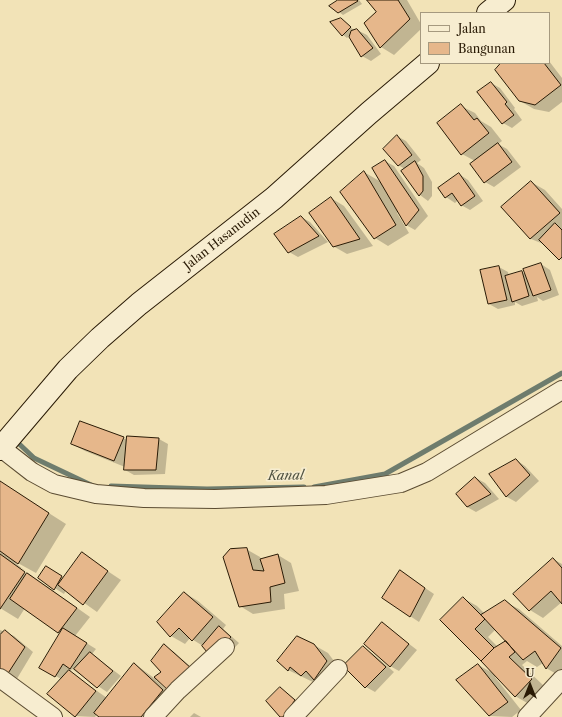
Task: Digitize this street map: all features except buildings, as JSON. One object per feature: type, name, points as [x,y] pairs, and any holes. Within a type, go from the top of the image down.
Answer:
[{"type":"main road","points":[[489,12],[504,0]]},
{"type":"main road","name":"Jalan Hasanudin","points":[[1,447],[68,369],[106,333],[139,304],[274,198],[369,112],[427,64]]},
{"type":"street","points":[[1,447],[32,472],[54,484],[96,494],[144,498],[215,499],[326,495],[401,483],[427,472],[562,390]]},
{"type":"street","points":[[153,717],[178,690],[226,647]]},
{"type":"street","points":[[293,717],[338,669]]},
{"type":"street","points":[[0,678],[53,717]]},
{"type":"street","points":[[527,717],[562,679]]},
{"type":"waterway","name":"Kanal","points":[[314,487],[385,474],[562,373]]},
{"type":"waterway","name":"Kanal","points":[[14,439],[34,458],[91,485]]},
{"type":"waterway","name":"Kanal","points":[[111,486],[207,489],[304,487]]}]
